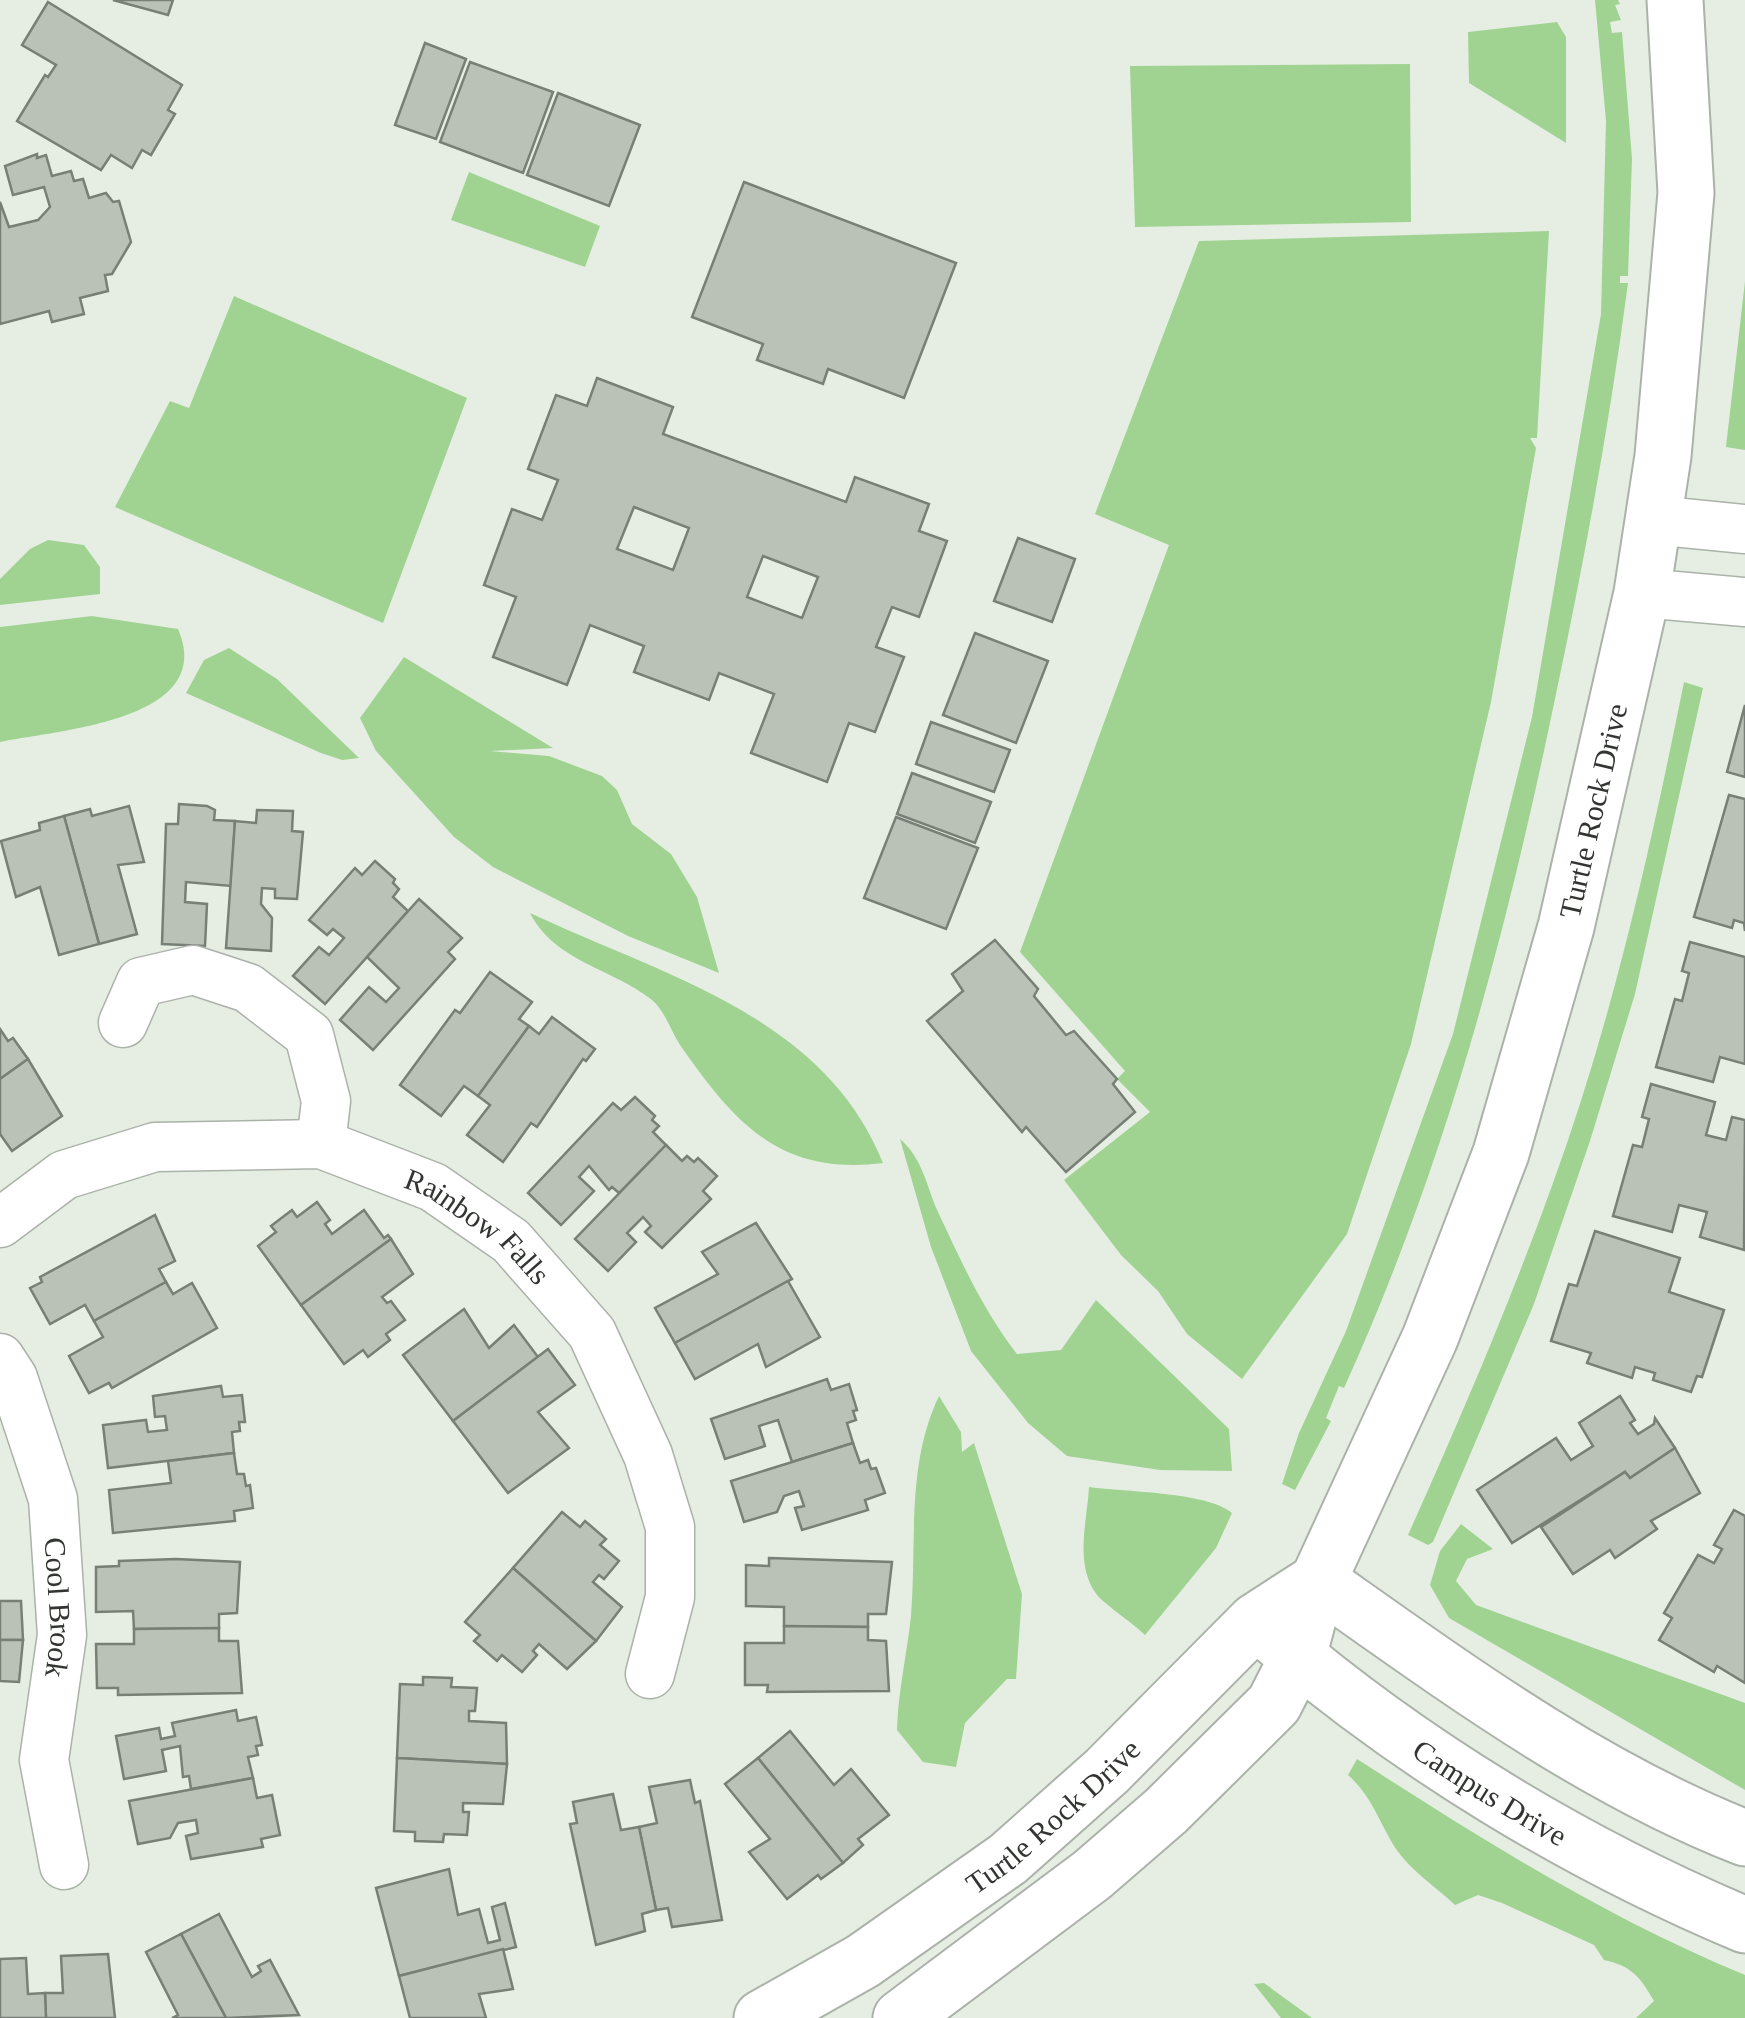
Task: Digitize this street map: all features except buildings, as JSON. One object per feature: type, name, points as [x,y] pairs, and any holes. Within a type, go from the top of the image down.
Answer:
[{"type":"street","name":"Turtle Rock Drive","points":[[901,2018],[1076,1887],[1166,1811],[1274,1704],[1298,1658],[1318,1582],[1430,1338],[1501,1152],[1566,928],[1642,593],[1686,193],[1675,0]]},
{"type":"street","points":[[1653,520],[1745,529]]},
{"type":"street","points":[[1642,593],[1745,602]]},
{"type":"street","points":[[123,1024],[141,982],[193,970],[248,988],[309,1035],[326,1101],[321,1144]]},
{"type":"street","name":"Rainbow Falls","points":[[0,1224],[64,1175],[155,1146],[321,1144],[432,1187],[511,1241],[592,1334],[639,1427],[670,1527],[670,1596],[650,1674]]},
{"type":"street","name":"Cool Brook","points":[[0,1358],[14,1378],[53,1499],[62,1636],[44,1760],[64,1864]]},
{"type":"street","name":"Turtle Rock Drive","points":[[762,2018],[862,1961],[1008,1859],[1108,1772],[1256,1621],[1318,1582]]},
{"type":"street","points":[[1318,1582],[1562,1744],[1686,1815],[1745,1838]]},
{"type":"street","name":"Campus Drive","points":[[1256,1621],[1298,1658],[1469,1780],[1594,1851],[1745,1925]]},
{"type":"green space","points":[[1595,0],[1618,0],[1620,4],[1615,5],[1621,20],[1610,22],[1612,33],[1622,32],[1632,159],[1628,276],[1620,276],[1620,283],[1628,283],[1605,438],[1567,643],[1494,960],[1443,1134],[1380,1304],[1344,1388],[1339,1386],[1326,1418],[1331,1421],[1295,1490],[1282,1484],[1299,1433],[1346,1331],[1453,1034],[1532,717],[1601,314],[1606,121]]},
{"type":"green space","points":[[1557,22],[1566,37],[1566,143],[1469,83],[1468,32]]},
{"type":"green space","points":[[1410,64],[1411,222],[1135,227],[1130,66]]},
{"type":"green space","points":[[469,172],[600,226],[585,267],[451,220]]},
{"type":"green space","points":[[1549,231],[1537,438],[1530,438],[1536,448],[1491,702],[1411,1044],[1347,1234],[1242,1379],[1187,1334],[1158,1291],[1121,1255],[1064,1180],[1150,1112],[1117,1079],[1125,1071],[1020,952],[1169,545],[1095,514],[1199,241]]},
{"type":"green space","points":[[1745,281],[1745,450],[1726,447]]},
{"type":"green space","points":[[234,296],[467,398],[383,623],[115,507],[170,401],[189,408]]},
{"type":"green space","points":[[48,540],[84,545],[100,567],[100,594],[0,605],[0,579],[30,549]]},
{"type":"green space","points":[[92,616],[178,629],[184,660],[175,684],[154,702],[125,716],[0,742],[0,627]]},
{"type":"green space","points":[[229,648],[277,679],[359,758],[342,760],[321,753],[186,693],[204,660]]},
{"type":"green space","points":[[404,657],[553,748],[490,751],[549,756],[602,776],[617,790],[632,824],[671,854],[697,897],[719,973],[628,936],[493,867],[454,837],[376,751],[360,718]]},
{"type":"green space","points":[[1684,682],[1703,688],[1635,994],[1534,1304],[1433,1542],[1428,1545],[1408,1535],[1502,1317],[1574,1122],[1628,935]]},
{"type":"green space","points":[[530,913],[684,980],[780,1035],[821,1070],[856,1112],[883,1163],[847,1165],[815,1161],[787,1152],[763,1138],[720,1098],[652,1000],[569,954],[554,943]]},
{"type":"green space","points":[[900,1139],[919,1164],[974,1286],[1017,1354],[1061,1350],[1096,1300],[1229,1429],[1232,1471],[1160,1470],[1067,1456],[1028,1423],[971,1351],[931,1247]]},
{"type":"green space","points":[[939,1396],[961,1432],[962,1452],[974,1443],[1022,1594],[1016,1679],[1007,1679],[965,1723],[956,1767],[923,1762],[897,1730],[911,1616],[917,1476]]},
{"type":"green space","points":[[1089,1487],[1186,1497],[1232,1513],[1216,1548],[1145,1635],[1101,1599],[1090,1583],[1084,1557]]},
{"type":"green space","points":[[1461,1524],[1493,1549],[1467,1559],[1456,1581],[1476,1605],[1745,1703],[1745,1790],[1449,1618],[1430,1585],[1440,1551]]},
{"type":"green space","points":[[1357,1759],[1594,1903],[1745,1975],[1745,2018],[1636,2018],[1654,2001],[1634,1974],[1604,1960],[1594,1945],[1478,1895],[1455,1905],[1396,1849],[1370,1801],[1348,1775]]},
{"type":"green space","points":[[1264,1983],[1312,2018],[1281,2018],[1254,1984]]}]
